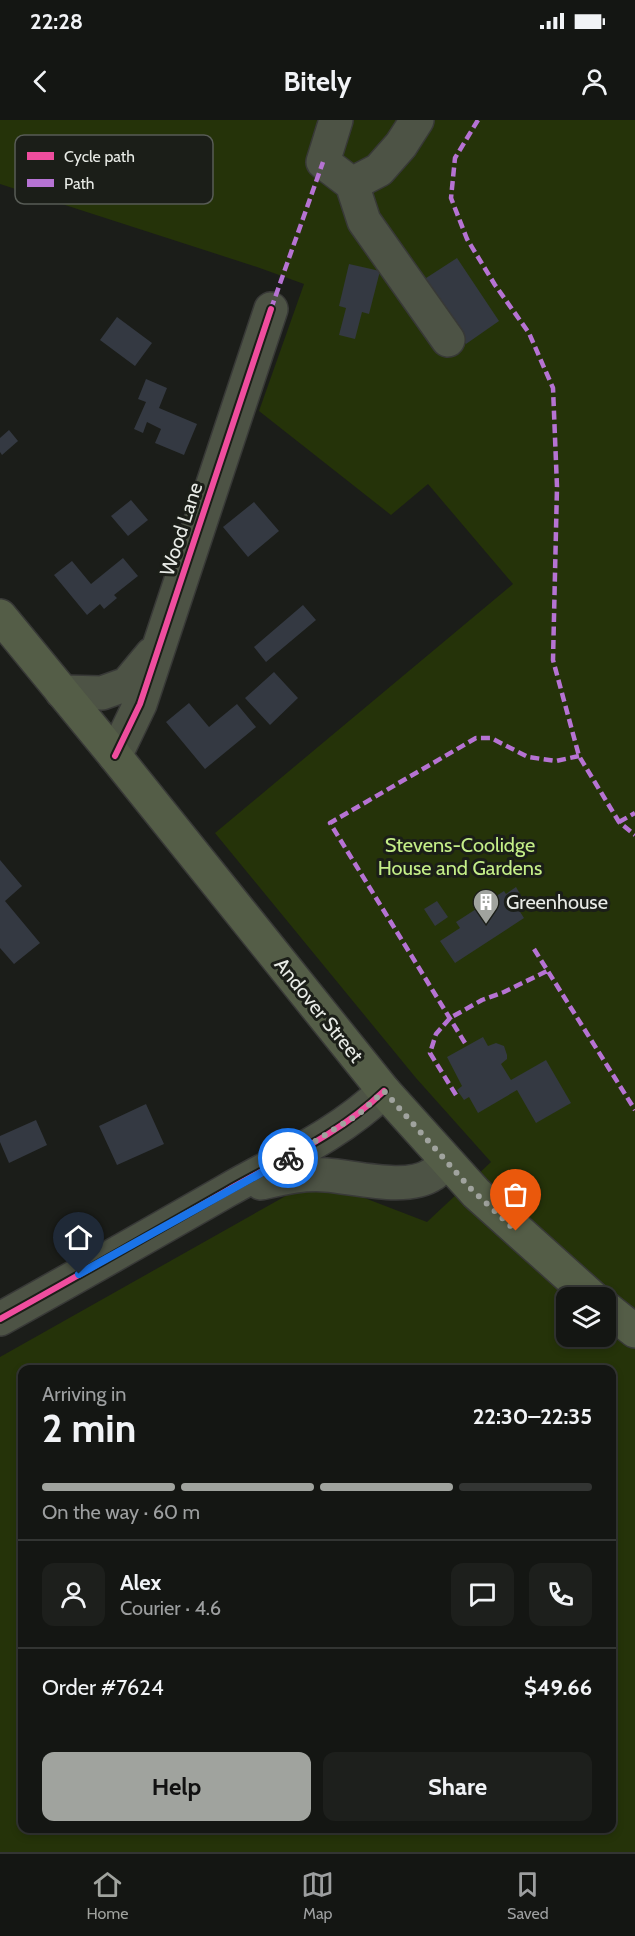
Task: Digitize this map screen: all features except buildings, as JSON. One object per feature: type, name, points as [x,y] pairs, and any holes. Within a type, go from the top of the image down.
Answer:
[{"type":"main road","name":"Andover Street","points":[[0,616],[384,1091],[476,1193],[581,1287]]},
{"type":"main road","points":[[616,1316],[635,1331]]},
{"type":"street","points":[[336,120],[323,162],[352,184],[364,221],[448,340]]},
{"type":"street","points":[[352,184],[379,170],[401,145],[417,120]]},
{"type":"street","name":"Wood Lane","points":[[115,756],[140,704],[271,309]]},
{"type":"street","name":"Wood Lane","points":[[62,692],[102,693],[127,684],[159,645]]},
{"type":"street","points":[[0,1319],[335,1131],[359,1114],[384,1091]]},
{"type":"street","points":[[227,1191],[295,1176],[326,1175],[377,1183],[418,1180],[431,1175],[447,1162]]},
{"type":"green space","name":"Stevens-Coolidge House and Gardens","points":[[0,120],[635,120],[635,1852],[0,1852],[0,1357],[291,1193],[320,1190],[349,1192],[427,1222],[491,1162],[416,1078],[215,833],[513,584],[428,484],[391,515],[259,411],[304,284],[62,204],[213,204],[213,135],[15,135],[15,189],[0,184]]},
{"type":"marked path","points":[[478,120],[455,158],[451,198],[467,239],[495,285],[529,333],[553,388],[557,487],[553,660],[579,756],[619,822],[635,835]]},
{"type":"marked path","points":[[271,309],[323,162]]},
{"type":"marked path","points":[[465,1043],[330,823],[476,738],[491,738],[528,757],[556,761],[579,756]]},
{"type":"marked path","points":[[619,822],[635,813]]},
{"type":"marked path","points":[[534,949],[635,1110]]},
{"type":"marked path","points":[[456,1095],[430,1053],[436,1034],[450,1018],[482,1000],[547,971]]},
{"type":"cycle path","points":[[115,756],[140,704],[271,309]]},
{"type":"cycle path","points":[[0,1319],[308,1146],[347,1121],[384,1091]]},
{"type":"way so far","points":[[288,1158],[335,1131],[359,1114],[384,1091],[470,1188],[516,1231]]},
{"type":"place","name":"Greenhouse","points":[[486,925]]},
{"type":"route","points":[[79,1274],[288,1158]]}]
